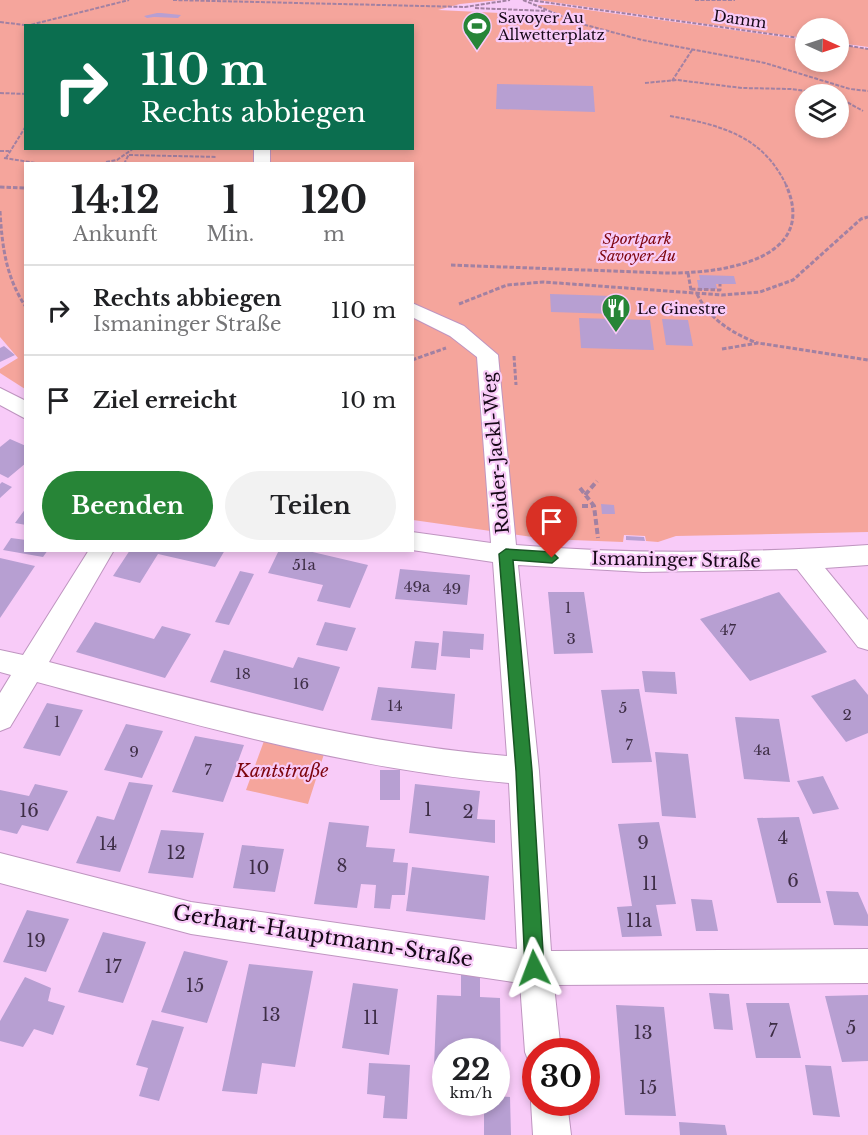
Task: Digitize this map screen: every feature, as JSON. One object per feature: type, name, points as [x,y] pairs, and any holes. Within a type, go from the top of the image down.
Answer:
[{"type":"street","name":"Roider-Jackl-Weg","points":[[414,310],[463,334],[488,355],[491,420],[506,554],[524,771],[534,968],[542,1038]]},
{"type":"street","points":[[0,395],[24,411]]},
{"type":"street","name":"Ismaninger Straße","points":[[414,541],[506,554],[656,562],[804,560],[868,555]]},
{"type":"street","points":[[0,718],[101,552]]},
{"type":"street","points":[[804,560],[868,639]]},
{"type":"street","points":[[0,661],[233,722],[403,759],[473,768],[524,771]]},
{"type":"street","name":"Gerhart-Hauptmann-Straße","points":[[0,868],[190,918],[534,968],[868,966]]},
{"type":"street","points":[[550,1116],[552,1135]]},
{"type":"path","points":[[29,24],[129,0]]},
{"type":"path","points":[[173,0],[465,7],[550,12]]},
{"type":"path","points":[[465,7],[510,0]]},
{"type":"path","points":[[523,0],[578,23],[692,50],[765,63],[833,84]]},
{"type":"path","name":"Damm","points":[[529,0],[795,37]]},
{"type":"path","points":[[695,0],[735,0]]},
{"type":"path","points":[[0,22],[24,25]]},
{"type":"path","points":[[849,46],[868,49]]},
{"type":"path","points":[[672,81],[692,50]]},
{"type":"path","points":[[645,83],[672,81],[742,88],[795,90]]},
{"type":"path","points":[[849,89],[868,91]]},
{"type":"path","points":[[0,93],[24,94]]},
{"type":"path","points":[[849,103],[863,111]]},
{"type":"path","points":[[451,265],[688,273],[725,269],[759,258],[786,237],[792,227],[793,208],[789,189],[778,168],[756,145],[720,127],[670,116]]},
{"type":"path","points":[[24,129],[5,158],[30,162]]},
{"type":"path","points":[[0,151],[10,151]]},
{"type":"path","points":[[106,162],[117,160],[131,151],[217,157]]},
{"type":"path","points":[[0,187],[24,188]]},
{"type":"path","points":[[0,211],[2,245],[18,297],[24,304]]},
{"type":"path","points":[[691,291],[698,294],[741,295],[760,292],[793,280],[861,219],[868,217]]},
{"type":"path","points":[[688,273],[691,291]]},
{"type":"path","points":[[459,303],[507,285],[544,282],[691,291],[720,290],[720,284]]},
{"type":"path","points":[[698,294],[702,306],[725,326],[740,336],[758,343],[868,359]]},
{"type":"path","points":[[414,359],[429,355],[463,334]]},
{"type":"path","points":[[722,349],[758,343]]},
{"type":"path","points":[[585,495],[597,482]]},
{"type":"path","points":[[580,488],[594,506],[599,545]]},
{"type":"path","points":[[582,506],[594,506]]},
{"type":"green space","name":"Sportpark Savoyer Au","points":[[0,0],[499,0],[460,4],[438,10],[564,16],[537,5],[552,5],[795,39],[795,72],[849,72],[849,46],[868,49],[868,532],[676,536],[658,542],[646,541],[645,536],[624,535],[623,542],[546,539],[414,520],[414,162],[24,162],[24,388],[0,373],[0,369],[18,358],[0,337]]},
{"type":"green space","points":[[538,0],[868,0],[868,47],[849,44],[849,18],[795,18],[795,37]]},
{"type":"green space","name":"Kantstraße","points":[[264,741],[324,754],[308,804],[246,790]]},
{"type":"building","points":[[157,13],[181,15],[178,18],[147,18],[144,16]]},
{"type":"building","points":[[497,84],[593,86],[595,112],[496,109]]},
{"type":"building","points":[[699,275],[734,276],[736,284],[716,284],[717,289],[699,290],[697,280],[700,280]]},
{"type":"building","points":[[550,294],[612,296],[615,314],[551,312]]},
{"type":"building","name":"Le Ginestre","points":[[579,318],[650,320],[654,350],[581,348]]},
{"type":"building","points":[[662,319],[688,320],[693,346],[666,345]]},
{"type":"building","points":[[4,346],[15,355],[0,362],[0,348]]},
{"type":"building","points":[[10,439],[24,445],[24,465],[8,478],[0,474],[0,447]]},
{"type":"building","points":[[2,482],[12,487],[0,498],[0,484]]},
{"type":"building","points":[[601,504],[614,505],[615,514],[602,514]]},
{"type":"building","points":[[24,511],[24,525],[15,523]]},
{"type":"building","points":[[626,536],[644,537],[645,541],[626,540]]},
{"type":"building","points":[[11,538],[24,540],[24,552],[47,552],[43,557],[3,550]]},
{"type":"building","points":[[129,552],[224,552],[215,567],[158,554],[140,583],[113,576]]},
{"type":"building","points":[[278,552],[313,552],[368,565],[350,608],[317,601],[323,585],[268,573]]},
{"type":"building","points":[[0,558],[35,566],[0,618]]},
{"type":"building","points":[[400,569],[470,575],[467,605],[395,599]]},
{"type":"building","points":[[240,571],[254,574],[229,625],[215,622]]},
{"type":"building","points":[[548,592],[584,592],[593,653],[554,654]]},
{"type":"building","points":[[779,592],[827,652],[750,681],[700,619]]},
{"type":"building","points":[[95,622],[154,639],[162,626],[191,634],[165,678],[76,652]]},
{"type":"building","points":[[325,622],[356,628],[347,651],[316,645]]},
{"type":"building","points":[[443,631],[484,634],[483,650],[470,649],[470,658],[441,656]]},
{"type":"building","points":[[415,641],[439,643],[436,670],[411,668]]},
{"type":"building","points":[[224,650],[293,668],[298,657],[340,667],[323,711],[210,682]]},
{"type":"building","points":[[642,671],[675,672],[677,694],[645,692]]},
{"type":"building","points":[[855,679],[868,695],[868,733],[846,742],[811,696]]},
{"type":"building","points":[[378,687],[455,694],[452,729],[371,720]]},
{"type":"building","points":[[639,689],[652,762],[612,763],[601,690]]},
{"type":"building","points":[[47,703],[83,710],[60,756],[23,748]]},
{"type":"building","points":[[735,717],[779,719],[790,782],[744,779]]},
{"type":"building","points":[[126,724],[163,731],[142,778],[104,770]]},
{"type":"building","points":[[195,736],[244,745],[223,802],[172,792]]},
{"type":"building","points":[[655,752],[688,754],[696,818],[662,816]]},
{"type":"building","points":[[380,770],[400,770],[400,800],[380,800]]},
{"type":"building","points":[[823,776],[839,809],[813,814],[797,781]]},
{"type":"building","points":[[129,782],[153,785],[120,872],[76,863],[97,816],[114,820]]},
{"type":"building","points":[[35,784],[68,791],[48,831],[22,825],[17,834],[0,830],[0,790],[29,796]]},
{"type":"building","points":[[415,784],[480,791],[477,819],[495,820],[495,843],[409,833]]},
{"type":"building","points":[[799,817],[821,903],[777,903],[757,818]]},
{"type":"building","points":[[329,822],[369,826],[366,847],[395,849],[393,862],[408,863],[405,895],[392,895],[390,909],[374,908],[376,885],[361,884],[357,908],[314,904]]},
{"type":"building","points":[[659,822],[676,904],[656,905],[662,936],[622,937],[617,907],[632,906],[618,824]]},
{"type":"building","points":[[161,830],[204,833],[193,878],[148,873]]},
{"type":"building","points":[[242,845],[284,849],[275,892],[233,888]]},
{"type":"building","points":[[412,867],[489,876],[485,920],[406,911]]},
{"type":"building","points":[[826,891],[858,892],[868,915],[868,926],[834,925]]},
{"type":"building","points":[[691,899],[712,900],[718,931],[696,931]]},
{"type":"building","points":[[27,910],[69,919],[46,972],[3,962]]},
{"type":"building","points":[[103,932],[146,942],[123,1003],[78,992]]},
{"type":"building","points":[[184,951],[228,961],[207,1023],[161,1012]]},
{"type":"building","points":[[249,964],[313,971],[295,1067],[262,1063],[257,1094],[222,1091]]},
{"type":"building","points":[[461,967],[480,968],[480,997],[500,998],[501,1038],[435,1038],[437,995],[461,996]]},
{"type":"building","points":[[25,977],[51,988],[48,1001],[65,1006],[53,1035],[34,1029],[23,1047],[0,1041],[0,1021]]},
{"type":"building","points":[[353,983],[398,989],[389,1055],[342,1048]]},
{"type":"building","points":[[709,993],[729,994],[733,1030],[714,1029]]},
{"type":"building","points":[[868,995],[868,1061],[842,1062],[825,996]]},
{"type":"building","points":[[746,1003],[789,1003],[801,1058],[756,1058]]},
{"type":"building","points":[[616,1005],[664,1007],[676,1116],[625,1115]]},
{"type":"building","points":[[152,1020],[184,1027],[159,1101],[139,1096],[148,1068],[136,1065]]},
{"type":"building","points":[[369,1063],[410,1065],[407,1119],[383,1118],[385,1096],[367,1094]]},
{"type":"building","points":[[805,1065],[831,1066],[840,1117],[813,1115]]},
{"type":"building","points":[[510,1097],[511,1135],[484,1135],[484,1116],[510,1116]]},
{"type":"building","points":[[679,1122],[725,1125],[727,1135],[680,1135]]},
{"type":"place","name":"Savoyer Au Allwetterplatz","points":[[477,52]]},
{"type":"place","name":"Le Ginestre","points":[[616,334]]},
{"type":"route","points":[[534,968],[524,771],[506,554],[552,558]]}]
